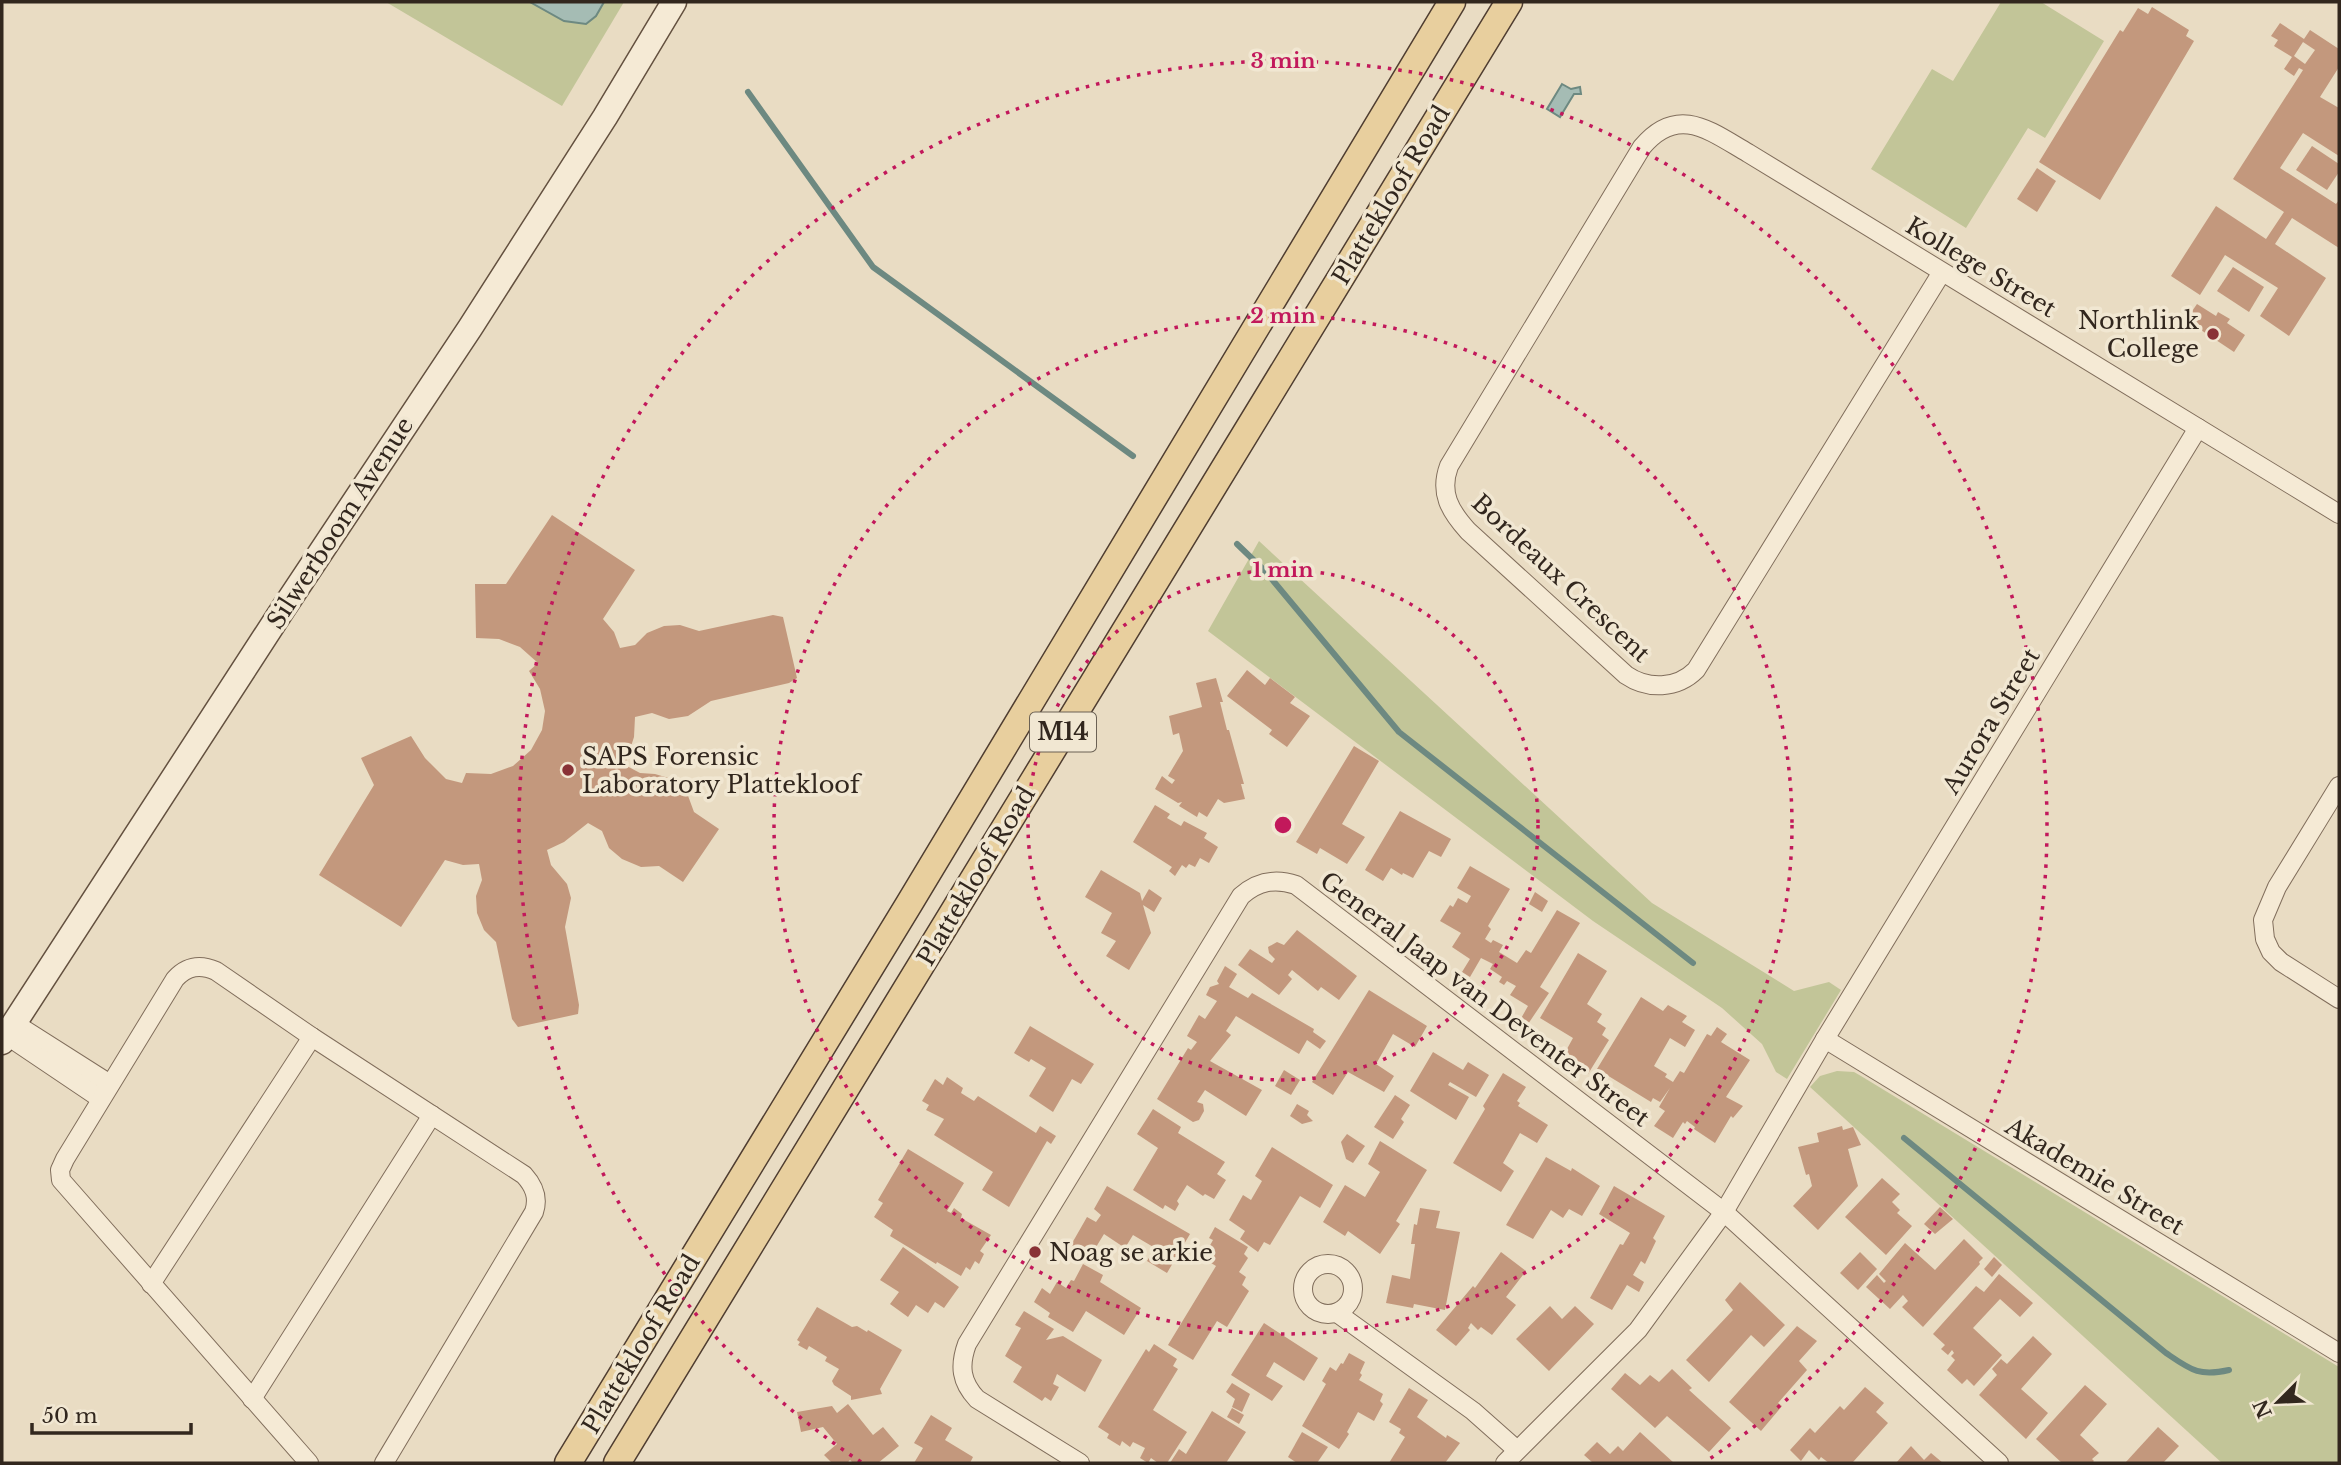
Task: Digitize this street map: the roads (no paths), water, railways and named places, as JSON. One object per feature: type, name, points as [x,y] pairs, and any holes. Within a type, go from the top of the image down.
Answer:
[{"type":"main road","name":"Plattekloof Road","points":[[568,1463],[909,904],[1452,2]]},
{"type":"main road","name":"Plattekloof Road","points":[[617,1463],[1509,2]]},
{"type":"street","name":"Silwerboom Avenue","points":[[7,1033],[470,328],[606,117],[674,2]]},
{"type":"street","name":"Bordeaux Crescent","points":[[1704,128],[1679,124],[1665,128],[1652,136],[1642,148],[1449,466],[1445,478],[1447,503],[1454,516],[1468,531],[1637,682],[1646,685],[1673,684],[1687,679],[1696,670],[1942,272]]},
{"type":"street","name":"Kollege Street","points":[[1704,128],[2339,514]]},
{"type":"street","name":"Aurora Street","points":[[1511,1457],[1638,1330],[1724,1212],[1825,1040],[2198,428]]},
{"type":"street","points":[[2339,786],[2277,887],[2263,920],[2265,939],[2276,957],[2339,999]]},
{"type":"street","name":"General Jaap van Deventer Street","points":[[1080,1463],[976,1399],[965,1383],[961,1368],[963,1355],[967,1344],[1241,896],[1250,888],[1276,880],[1296,885],[1724,1212],[2000,1463]]},
{"type":"street","points":[[309,1463],[61,1180],[60,1170],[65,1159],[105,1091],[176,979],[183,971],[193,966],[216,971],[524,1175],[532,1184],[537,1204],[534,1212],[384,1463]]},
{"type":"street","points":[[7,1033],[105,1091]]},
{"type":"street","points":[[151,1284],[312,1037]]},
{"type":"street","name":"Akademie Street","points":[[1825,1040],[2339,1353]]},
{"type":"street","points":[[252,1399],[432,1115]]},
{"type":"street","points":[[1337,1313],[1474,1410],[1511,1457]]},
{"type":"water","points":[[530,2],[604,2],[596,16],[586,24],[564,21]]},
{"type":"water","points":[[1562,84],[1571,89],[1580,87],[1581,94],[1574,94],[1560,117],[1547,109]]},
{"type":"waterway","points":[[748,92],[873,267],[1133,456]]},
{"type":"waterway","points":[[1237,544],[1265,571],[1399,732],[1693,963]]},
{"type":"waterway","points":[[1904,1138],[2166,1353],[2182,1364],[2202,1372],[2229,1370]]},
{"type":"place","name":"Northlink College","points":[[2213,334]]},
{"type":"place","name":"SAPS Forensic Laboratory Plattekloof","points":[[568,770]]},
{"type":"place","name":"Noag se arkie","points":[[1035,1252]]}]
